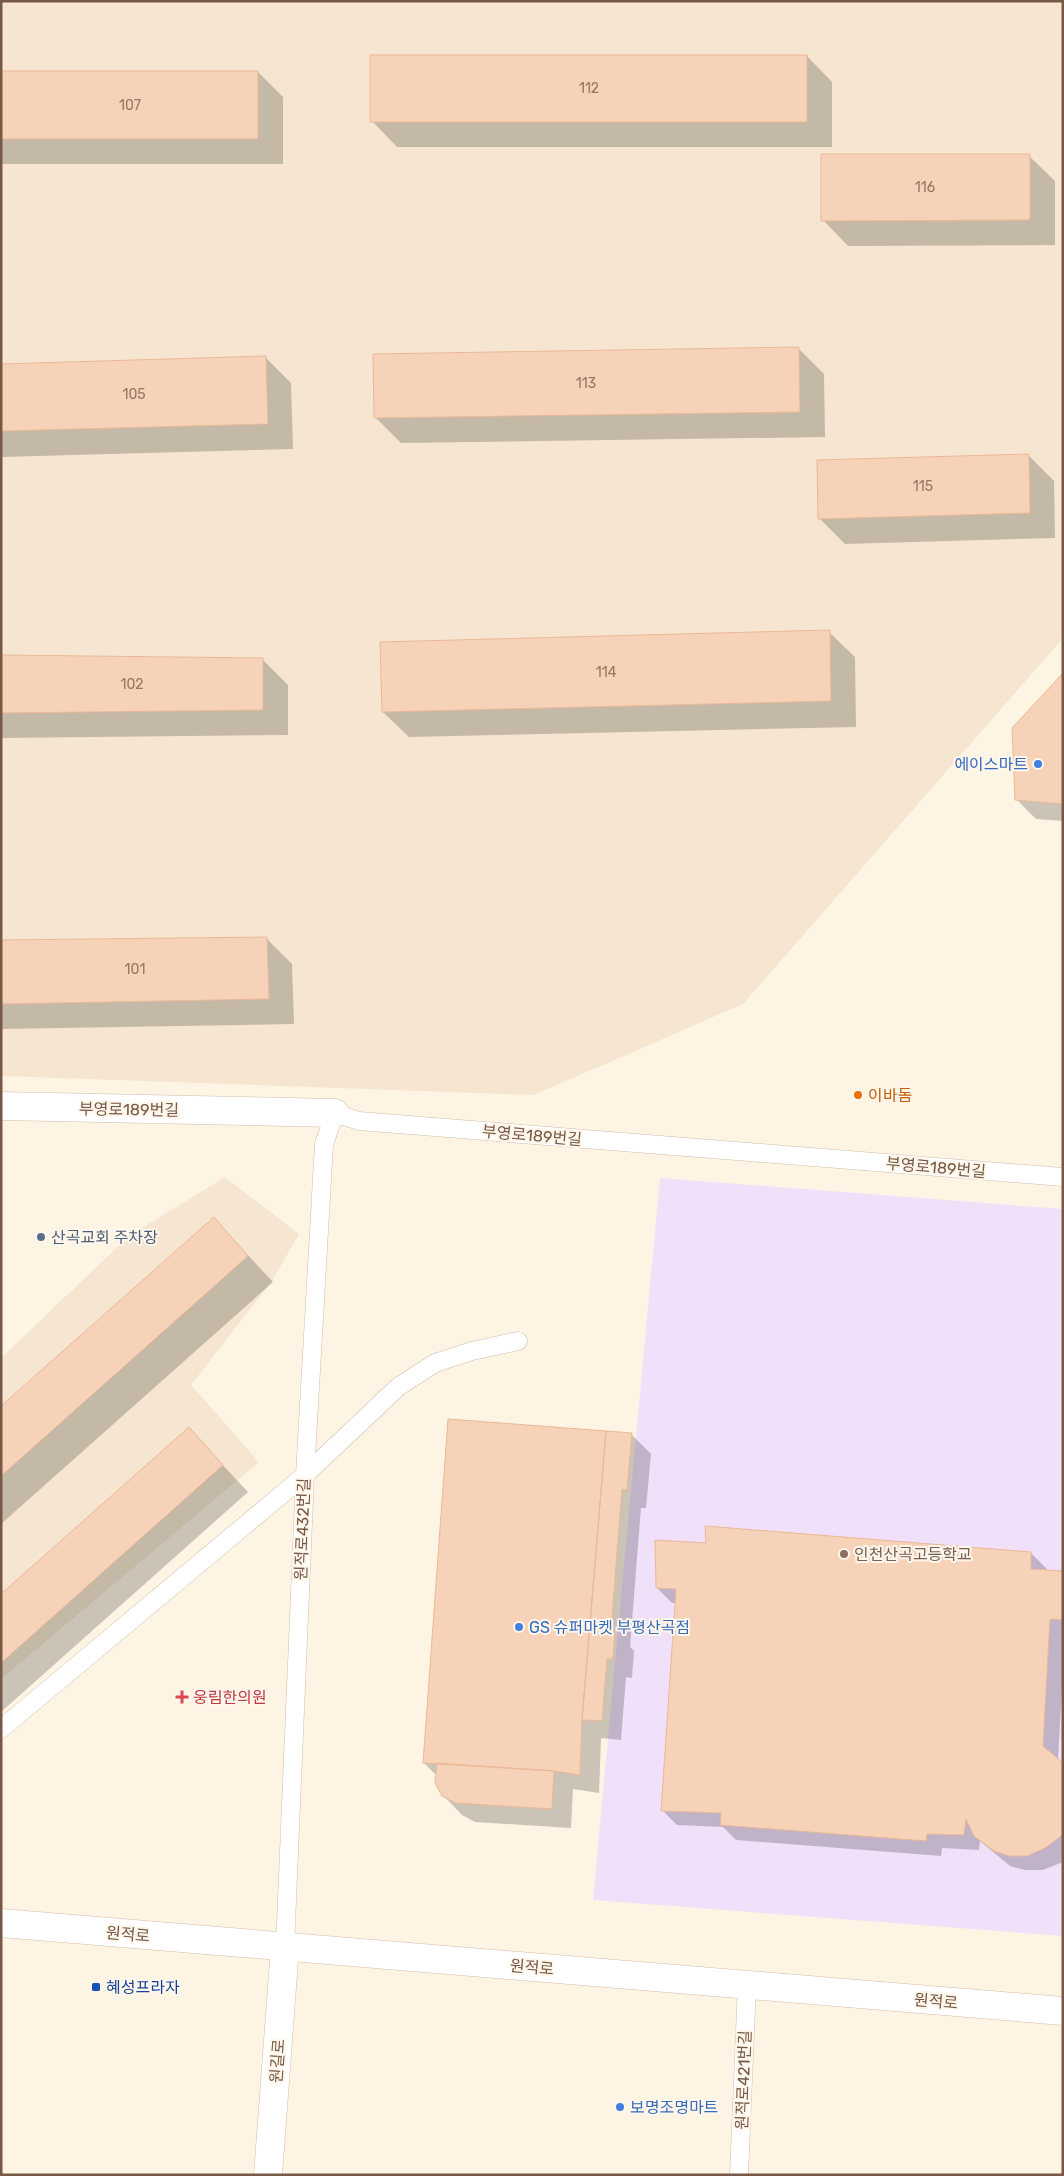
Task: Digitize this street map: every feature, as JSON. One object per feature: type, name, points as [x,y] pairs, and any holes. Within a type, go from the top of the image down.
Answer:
[{"type":"main road","name":"부영로189번길","points":[[1,1106],[335,1113]]},
{"type":"main road","name":"원적로","points":[[1,1923],[1063,2011]]},
{"type":"main road","name":"원길로","points":[[268,2175],[285,1947]]},
{"type":"lane","name":"부영로189번길","points":[[335,1113],[359,1121],[1063,1177]]},
{"type":"lane","name":"원적로432번길","points":[[285,1947],[305,1475],[324,1144],[335,1113]]},
{"type":"lane","points":[[1,1729],[305,1475],[398,1387],[435,1363],[472,1351],[518,1341]]},
{"type":"lane","name":"원적로421번길","points":[[739,2175],[747,1985]]},
{"type":"shaded area","points":[[1,1],[1063,1],[1063,638],[743,1004],[534,1095],[1,1076]]},
{"type":"shaded area","points":[[225,1177],[299,1234],[272,1281],[191,1385],[259,1462],[1,1679],[1,1358],[129,1236]]},
{"type":"shaded area","name":"인천산곡고등학교","points":[[660,1178],[1063,1209],[1063,1936],[593,1900]]},
{"type":"building","points":[[370,55],[807,55],[807,122],[370,122]]},
{"type":"building","points":[[1,71],[258,71],[258,139],[1,139]]},
{"type":"building","points":[[821,154],[1030,154],[1030,220],[821,221]]},
{"type":"building","points":[[799,347],[800,412],[374,418],[373,354]]},
{"type":"building","points":[[266,356],[268,424],[1,431],[1,364]]},
{"type":"building","points":[[1029,454],[1030,513],[818,519],[817,460]]},
{"type":"building","points":[[830,630],[831,701],[382,712],[380,642]]},
{"type":"building","points":[[1,655],[263,658],[263,710],[1,713]]},
{"type":"building","name":"에이스마트","points":[[1063,673],[1063,804],[1015,800],[1012,728]]},
{"type":"building","points":[[267,937],[269,999],[1,1004],[1,940]]},
{"type":"building","points":[[214,1217],[248,1256],[1,1476],[1,1406]]},
{"type":"building","points":[[448,1419],[606,1431],[582,1720],[580,1775],[554,1771],[423,1763]]},
{"type":"building","points":[[189,1427],[223,1465],[1,1663],[1,1594]]},
{"type":"building","points":[[606,1431],[632,1433],[627,1490],[622,1489],[611,1630],[615,1630],[613,1659],[607,1659],[602,1721],[582,1720]]},
{"type":"building","points":[[705,1526],[1031,1552],[1031,1569],[1063,1571],[1063,1620],[1050,1619],[1043,1746],[1063,1763],[1063,1833],[1060,1837],[1045,1848],[1027,1856],[1009,1856],[994,1851],[974,1836],[966,1819],[964,1835],[927,1834],[926,1841],[720,1825],[721,1813],[661,1811],[676,1589],[656,1588],[655,1540],[706,1543]]},
{"type":"building","points":[[437,1763],[554,1771],[552,1809],[455,1803],[442,1796],[435,1783]]},
{"type":"place","name":"에이스마트","points":[[1038,764]]},
{"type":"place","name":"이바돔","points":[[858,1095]]},
{"type":"place","name":"산곡교회 주차장","points":[[41,1237]]},
{"type":"place","name":"인천산곡고등학교","points":[[844,1554]]},
{"type":"place","name":"GS 슈퍼마켓 부평산곡점","points":[[519,1627]]},
{"type":"place","name":"웅림한의원","points":[[182,1697]]},
{"type":"place","name":"혜성프라자","points":[[96,1987]]},
{"type":"place","name":"보명조명마트","points":[[620,2107]]}]
